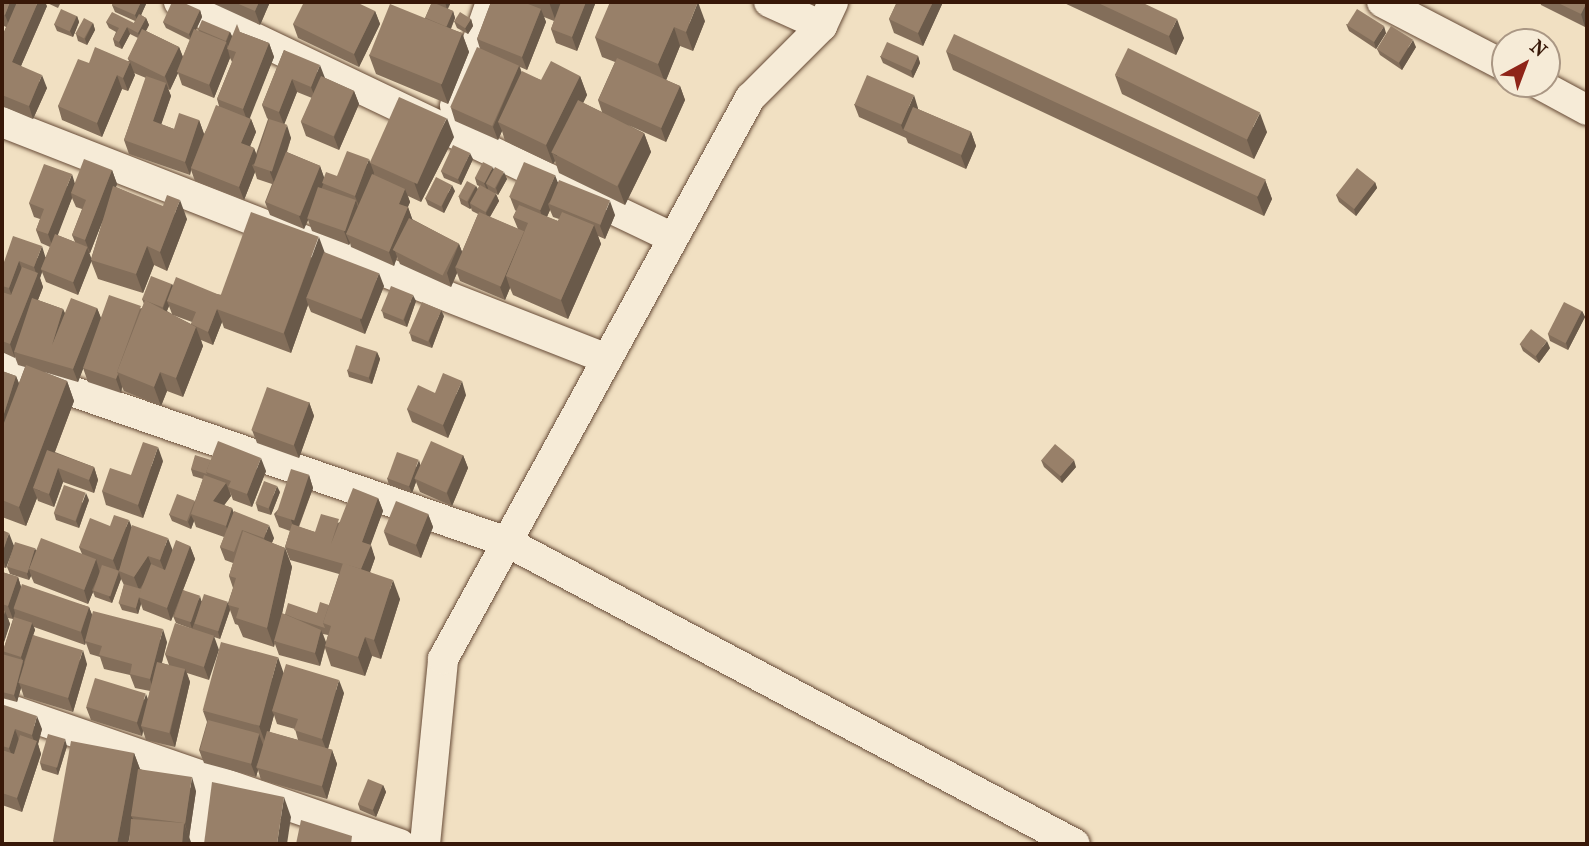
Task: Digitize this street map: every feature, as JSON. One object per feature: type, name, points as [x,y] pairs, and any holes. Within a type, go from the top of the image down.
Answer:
[{"type":"street","points":[[179,2],[448,126],[671,237]]},
{"type":"street","points":[[448,126],[491,2]]},
{"type":"street","points":[[769,2],[828,14]]},
{"type":"street","points":[[1382,2],[1491,59]]},
{"type":"street","points":[[425,844],[443,659],[671,237],[750,98],[828,14]]},
{"type":"street","points":[[1561,96],[1587,110]]},
{"type":"street","points":[[2,122],[607,359]]},
{"type":"street","points":[[2,367],[507,542],[1076,844]]},
{"type":"street","points":[[2,707],[400,844]]},
{"type":"street","points":[[202,844],[208,777]]},
{"type":"building","points":[[2,2],[10,2],[5,15],[2,14]]},
{"type":"building","points":[[17,2],[38,2],[12,62],[42,75],[29,106],[2,95],[2,37]]},
{"type":"building","points":[[114,2],[141,2],[135,15],[112,5]]},
{"type":"building","points":[[172,2],[182,2],[200,10],[189,34],[163,22]]},
{"type":"building","points":[[234,2],[259,2],[255,11]]},
{"type":"building","points":[[304,2],[356,2],[375,11],[354,54],[293,24]]},
{"type":"building","points":[[432,2],[453,11],[447,27],[425,18]]},
{"type":"building","points":[[491,2],[523,2],[541,9],[522,57],[477,39]]},
{"type":"building","points":[[561,2],[586,2],[572,37],[551,29]]},
{"type":"building","points":[[610,2],[698,2],[686,32],[674,27],[658,64],[595,37]]},
{"type":"building","points":[[897,2],[933,2],[918,33],[889,19]]},
{"type":"building","points":[[1096,2],[1141,2],[1177,19],[1169,36]]},
{"type":"building","points":[[1556,2],[1587,2],[1581,14]]},
{"type":"building","points":[[390,4],[462,33],[442,84],[369,55]]},
{"type":"building","points":[[61,9],[77,16],[70,31],[54,25]]},
{"type":"building","points":[[1357,9],[1384,26],[1374,42],[1347,25]]},
{"type":"building","points":[[112,12],[134,23],[139,14],[146,18],[138,33],[127,27],[119,42],[113,39],[119,28],[106,22]]},
{"type":"building","points":[[460,12],[471,19],[465,28],[454,21]]},
{"type":"building","points":[[84,18],[93,23],[84,39],[75,34]]},
{"type":"building","points":[[202,20],[230,32],[226,41],[198,29]]},
{"type":"building","points":[[237,24],[240,32],[269,43],[243,109],[217,99],[236,52],[227,49]]},
{"type":"building","points":[[1391,26],[1413,40],[1399,63],[1377,49]]},
{"type":"building","points":[[142,29],[179,47],[164,77],[128,59]]},
{"type":"building","points":[[194,29],[226,42],[209,85],[177,72]]},
{"type":"building","points":[[954,34],[1266,179],[1258,197],[946,51]]},
{"type":"building","points":[[887,42],[918,56],[912,70],[880,57]]},
{"type":"building","points":[[95,47],[130,62],[123,78],[117,75],[97,123],[58,106],[78,59],[89,63]]},
{"type":"building","points":[[477,47],[519,66],[492,126],[450,107]]},
{"type":"building","points":[[1128,48],[1260,112],[1247,139],[1115,75]]},
{"type":"building","points":[[284,50],[320,65],[311,87],[292,79],[279,112],[262,105]]},
{"type":"building","points":[[617,58],[680,86],[661,128],[598,100]]},
{"type":"building","points":[[551,61],[580,76],[546,145],[498,122],[522,71],[541,80]]},
{"type":"building","points":[[867,75],[914,95],[901,124],[854,104]]},
{"type":"building","points":[[146,76],[166,83],[153,121],[174,129],[179,113],[199,120],[185,162],[124,140]]},
{"type":"building","points":[[321,76],[354,91],[334,136],[301,122]]},
{"type":"building","points":[[399,97],[447,118],[417,184],[370,163]]},
{"type":"building","points":[[578,100],[644,134],[617,186],[551,153]]},
{"type":"building","points":[[216,105],[251,119],[241,143],[254,148],[239,187],[191,168]]},
{"type":"building","points":[[913,107],[971,132],[961,155],[903,130]]},
{"type":"building","points":[[269,119],[287,125],[272,171],[254,166]]},
{"type":"building","points":[[453,145],[470,153],[458,179],[441,171]]},
{"type":"building","points":[[347,151],[369,159],[355,196],[322,183],[326,172],[337,176]]},
{"type":"building","points":[[286,152],[320,166],[300,216],[266,202]]},
{"type":"building","points":[[84,159],[112,170],[85,240],[72,235],[86,200],[71,193]]},
{"type":"building","points":[[483,162],[493,167],[485,183],[475,178]]},
{"type":"building","points":[[524,162],[555,175],[540,210],[509,197]]},
{"type":"building","points":[[44,164],[72,174],[48,234],[36,230],[44,209],[29,203]]},
{"type":"building","points":[[495,167],[504,172],[495,188],[486,184]]},
{"type":"building","points":[[1357,168],[1375,182],[1354,209],[1336,195]]},
{"type":"building","points":[[372,174],[405,189],[399,204],[408,207],[389,252],[346,234]]},
{"type":"building","points":[[436,177],[452,185],[441,207],[425,198]]},
{"type":"building","points":[[559,180],[610,201],[600,225],[549,204]]},
{"type":"building","points":[[467,181],[476,186],[467,202],[458,197]]},
{"type":"building","points":[[480,185],[496,194],[486,212],[470,203]]},
{"type":"building","points":[[113,186],[163,206],[167,195],[180,200],[160,252],[147,246],[136,274],[91,260]]},
{"type":"building","points":[[318,187],[356,200],[345,231],[307,218]]},
{"type":"building","points":[[519,205],[558,221],[562,212],[594,225],[561,300],[506,276],[528,223],[513,217]]},
{"type":"building","points":[[251,212],[319,237],[283,333],[216,309]]},
{"type":"building","points":[[479,212],[524,231],[501,286],[456,267]]},
{"type":"building","points":[[409,218],[459,243],[443,275],[393,250]]},
{"type":"building","points":[[55,234],[87,247],[73,282],[41,269]]},
{"type":"building","points":[[13,236],[42,246],[34,267],[19,261],[9,288],[2,286],[2,261],[4,262]]},
{"type":"building","points":[[324,252],[379,273],[362,319],[306,298]]},
{"type":"building","points":[[22,267],[38,273],[10,344],[2,341],[2,292],[11,295]]},
{"type":"building","points":[[151,276],[172,284],[163,307],[142,299]]},
{"type":"building","points":[[176,277],[222,296],[208,332],[191,324],[196,312],[167,301]]},
{"type":"building","points":[[391,286],[413,295],[403,320],[381,311]]},
{"type":"building","points":[[109,295],[141,306],[116,379],[83,368]]},
{"type":"building","points":[[32,298],[63,309],[52,345],[71,298],[97,308],[73,369],[14,352]]},
{"type":"building","points":[[145,300],[196,327],[176,378],[160,372],[154,387],[117,372]]},
{"type":"building","points":[[422,302],[441,310],[428,342],[409,333]]},
{"type":"building","points":[[1564,302],[1582,311],[1565,343],[1548,334]]},
{"type":"building","points":[[1531,329],[1547,341],[1536,356],[1520,344]]},
{"type":"building","points":[[356,345],[377,352],[369,377],[348,371]]},
{"type":"building","points":[[26,365],[67,381],[19,507],[2,500],[2,428]]},
{"type":"building","points":[[2,371],[16,376],[2,420]]},
{"type":"building","points":[[443,373],[462,381],[443,425],[407,409],[418,385],[435,393]]},
{"type":"building","points":[[267,387],[309,402],[294,446],[251,430]]},
{"type":"building","points":[[218,441],[261,458],[247,494],[228,487],[231,481],[206,472]]},
{"type":"building","points":[[431,441],[463,455],[446,493],[414,478]]},
{"type":"building","points":[[143,442],[158,447],[138,505],[102,491],[110,468],[131,475]]},
{"type":"building","points":[[1055,444],[1074,460],[1061,476],[1042,460]]},
{"type":"building","points":[[47,450],[94,467],[89,480],[58,468],[49,494],[33,488]]},
{"type":"building","points":[[397,452],[419,460],[409,486],[387,478]]},
{"type":"building","points":[[195,455],[211,460],[207,474],[191,469]]},
{"type":"building","points":[[291,469],[309,475],[294,521],[276,515]]},
{"type":"building","points":[[204,475],[226,483],[213,501],[232,508],[226,526],[191,514]]},
{"type":"building","points":[[264,481],[277,486],[268,508],[255,503]]},
{"type":"building","points":[[64,485],[86,493],[75,521],[54,513]]},
{"type":"building","points":[[353,488],[378,498],[362,542],[371,545],[361,569],[285,547],[292,524],[315,532],[321,514],[339,519],[331,544]]},
{"type":"building","points":[[177,494],[195,501],[187,521],[169,515]]},
{"type":"building","points":[[396,501],[428,514],[416,545],[384,532]]},
{"type":"building","points":[[234,511],[269,525],[264,538],[242,530],[234,552],[220,547]]},
{"type":"building","points":[[114,515],[129,520],[113,560],[79,547],[90,518],[110,526]]},
{"type":"building","points":[[132,525],[168,538],[160,560],[148,556],[134,577],[119,571]]},
{"type":"building","points":[[2,530],[9,533],[2,554]]},
{"type":"building","points":[[243,531],[285,548],[267,628],[236,618],[239,608],[228,605],[236,578],[229,576]]},
{"type":"building","points":[[41,538],[96,559],[84,590],[29,569]]},
{"type":"building","points":[[176,540],[190,546],[167,608],[138,597],[151,564],[165,570]]},
{"type":"building","points":[[15,542],[35,548],[27,573],[7,567]]},
{"type":"building","points":[[343,563],[393,580],[374,640],[365,637],[358,657],[325,646],[331,626],[323,623]]},
{"type":"building","points":[[102,565],[119,571],[110,596],[93,591]]},
{"type":"building","points":[[2,572],[18,577],[8,606],[2,604]]},
{"type":"building","points":[[22,584],[89,607],[81,632],[14,609]]},
{"type":"building","points":[[124,584],[141,589],[136,608],[118,603]]},
{"type":"building","points":[[183,590],[200,596],[191,622],[174,616]]},
{"type":"building","points":[[204,594],[228,602],[218,631],[194,623]]},
{"type":"building","points":[[320,602],[329,605],[323,623],[325,628],[285,614],[288,603],[317,613]]},
{"type":"building","points":[[93,611],[163,629],[150,679],[130,674],[132,664],[99,655],[102,646],[85,641]]},
{"type":"building","points":[[282,613],[321,630],[315,653],[274,641]]},
{"type":"building","points":[[14,617],[32,623],[21,657],[3,651]]},
{"type":"building","points":[[175,623],[214,636],[204,667],[165,654]]},
{"type":"building","points":[[33,635],[83,650],[68,698],[18,683]]},
{"type":"building","points":[[221,642],[278,657],[260,726],[203,711]]},
{"type":"building","points":[[2,654],[23,660],[14,695],[2,692]]},
{"type":"building","points":[[157,662],[185,669],[169,733],[141,726]]},
{"type":"building","points":[[286,664],[339,680],[322,739],[294,730],[298,719],[272,711]]},
{"type":"building","points":[[95,678],[146,693],[137,722],[86,707]]},
{"type":"building","points":[[4,705],[37,716],[32,735],[15,729],[9,748],[2,746]]},
{"type":"building","points":[[208,720],[259,734],[251,764],[200,750]]},
{"type":"building","points":[[267,731],[332,750],[322,786],[257,768]]},
{"type":"building","points":[[48,734],[65,739],[57,768],[40,763]]},
{"type":"building","points":[[20,735],[37,741],[17,798],[2,793],[2,750],[14,754]]},
{"type":"building","points":[[71,741],[134,753],[117,844],[71,844],[53,841]]},
{"type":"building","points":[[138,769],[192,777],[185,824],[131,816]]},
{"type":"building","points":[[368,779],[383,785],[373,810],[358,804]]},
{"type":"building","points":[[212,782],[284,797],[277,844],[204,844]]},
{"type":"building","points":[[131,819],[184,823],[182,844],[129,844]]},
{"type":"building","points":[[301,820],[352,836],[351,844],[296,844]]}]
